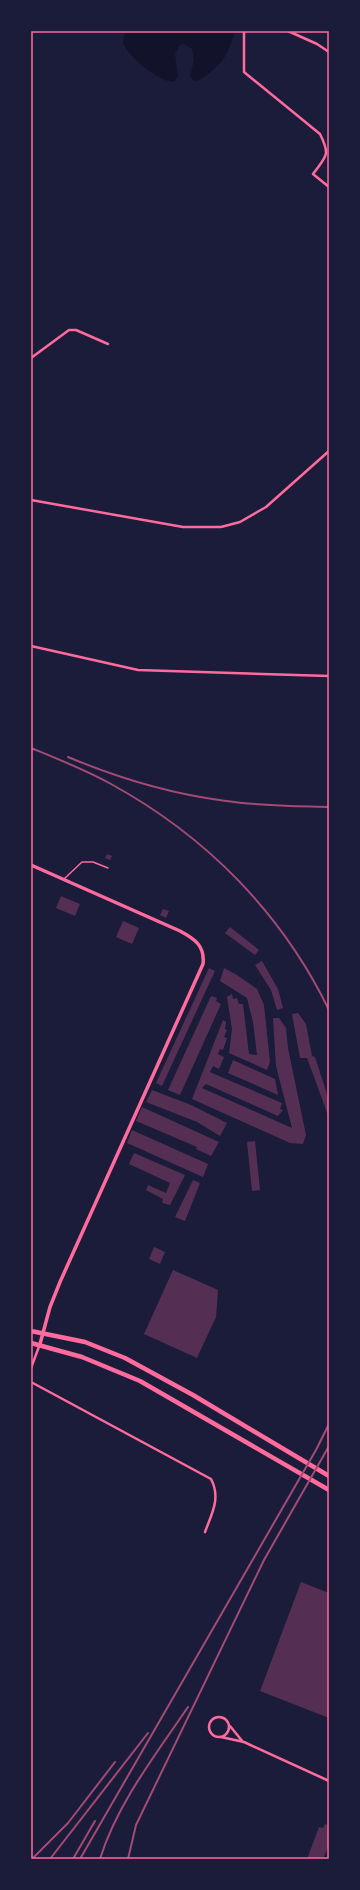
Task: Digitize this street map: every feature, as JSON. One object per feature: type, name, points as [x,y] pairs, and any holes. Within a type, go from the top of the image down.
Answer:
[{"type":"main road","points":[[31,1331],[85,1342],[125,1358],[187,1392],[329,1476]]},
{"type":"main road","points":[[31,1343],[40,1344],[82,1357],[140,1381],[329,1490]]},
{"type":"street","points":[[244,31],[244,72],[320,134],[327,148],[327,154],[313,174],[329,187]]},
{"type":"street","points":[[288,31],[317,44],[329,52]]},
{"type":"street","points":[[31,358],[69,330],[76,330],[108,344]]},
{"type":"street","points":[[31,500],[183,527],[220,527],[240,522],[266,507],[329,451]]},
{"type":"street","points":[[31,646],[138,670],[329,676]]},
{"type":"street","points":[[31,865],[190,937],[201,948],[204,956],[203,964],[60,1282],[31,1368]]},
{"type":"street","points":[[31,1382],[212,1479],[217,1500],[205,1532]]},
{"type":"street","points":[[244,1742],[224,1718],[215,1718],[211,1721],[209,1727],[212,1734],[244,1742],[329,1781]]},
{"type":"street","points":[[221,1737],[226,1735],[230,1726]]},
{"type":"lane","points":[[64,879],[82,862],[93,862],[108,868]]},
{"type":"shaded area","points":[[125,31],[235,31],[229,49],[223,59],[212,71],[198,80],[194,81],[190,77],[194,60],[192,49],[184,44],[180,45],[175,54],[178,76],[174,82],[160,78],[138,62],[123,43]]},
{"type":"building","points":[[107,854],[112,856],[110,860],[105,858]]},
{"type":"building","points":[[61,896],[80,904],[75,916],[56,908]]},
{"type":"building","points":[[163,909],[169,911],[166,918],[160,915]]},
{"type":"building","points":[[123,921],[139,928],[132,944],[116,937]]},
{"type":"building","points":[[230,927],[259,950],[255,955],[225,933]]},
{"type":"building","points":[[262,961],[278,989],[283,1008],[277,1010],[271,990],[255,965]]},
{"type":"building","points":[[209,968],[215,971],[162,1086],[156,1083]]},
{"type":"building","points":[[224,968],[257,989],[264,1005],[270,1062],[267,1070],[229,1053],[232,1029],[227,997],[232,994],[233,999],[237,998],[239,1004],[243,1004],[249,1054],[257,1055],[253,1022],[247,998],[220,981]]},
{"type":"building","points":[[211,996],[217,998],[216,1001],[221,1004],[180,1095],[168,1090]]},
{"type":"building","points":[[298,1013],[306,1024],[312,1056],[315,1057],[329,1100],[329,1118],[307,1058],[300,1058],[292,1014]]},
{"type":"building","points":[[273,1018],[279,1018],[286,1028],[288,1048],[306,1135],[303,1144],[290,1143],[192,1099],[223,1020],[226,1022],[225,1029],[227,1030],[224,1037],[227,1038],[223,1050],[220,1049],[218,1054],[224,1057],[219,1069],[213,1066],[210,1072],[282,1103],[280,1109],[283,1110],[278,1116],[206,1084],[202,1088],[292,1128],[276,1066]]},
{"type":"building","points":[[233,1060],[275,1079],[278,1095],[228,1073]]},
{"type":"building","points":[[152,1090],[191,1105],[227,1123],[220,1136],[197,1122],[146,1102]]},
{"type":"building","points":[[142,1107],[219,1142],[211,1156],[196,1149],[197,1147],[136,1121]]},
{"type":"building","points":[[132,1130],[208,1164],[203,1177],[127,1143]]},
{"type":"building","points":[[255,1141],[260,1190],[252,1191],[247,1142]]},
{"type":"building","points":[[134,1153],[185,1175],[170,1205],[162,1203],[163,1199],[146,1190],[148,1185],[166,1193],[170,1183],[129,1164]]},
{"type":"building","points":[[193,1180],[200,1183],[185,1221],[175,1217]]},
{"type":"building","points":[[154,1247],[165,1252],[160,1264],[149,1259]]},
{"type":"building","points":[[173,1270],[218,1290],[216,1317],[197,1358],[144,1334]]},
{"type":"building","points":[[301,1582],[329,1593],[329,1718],[260,1691]]},
{"type":"building","points":[[325,1824],[329,1826],[329,1845],[323,1859],[307,1859],[319,1827],[323,1828]]},
{"type":"railway","points":[[31,748],[82,769],[111,784],[146,805],[179,828],[209,853],[238,880],[288,941],[310,975],[329,1010]]},
{"type":"railway","points":[[68,757],[106,772],[165,790],[205,798],[278,806],[329,807]]},
{"type":"railway","points":[[80,1859],[316,1450],[329,1424]]},
{"type":"railway","points":[[128,1859],[136,1825],[264,1560],[329,1446]]},
{"type":"railway","points":[[100,1859],[107,1839],[127,1799],[138,1780],[188,1707]]},
{"type":"railway","points":[[50,1859],[148,1733]]},
{"type":"railway","points":[[32,1859],[68,1823],[115,1762]]},
{"type":"railway","points":[[73,1859],[95,1821]]}]
